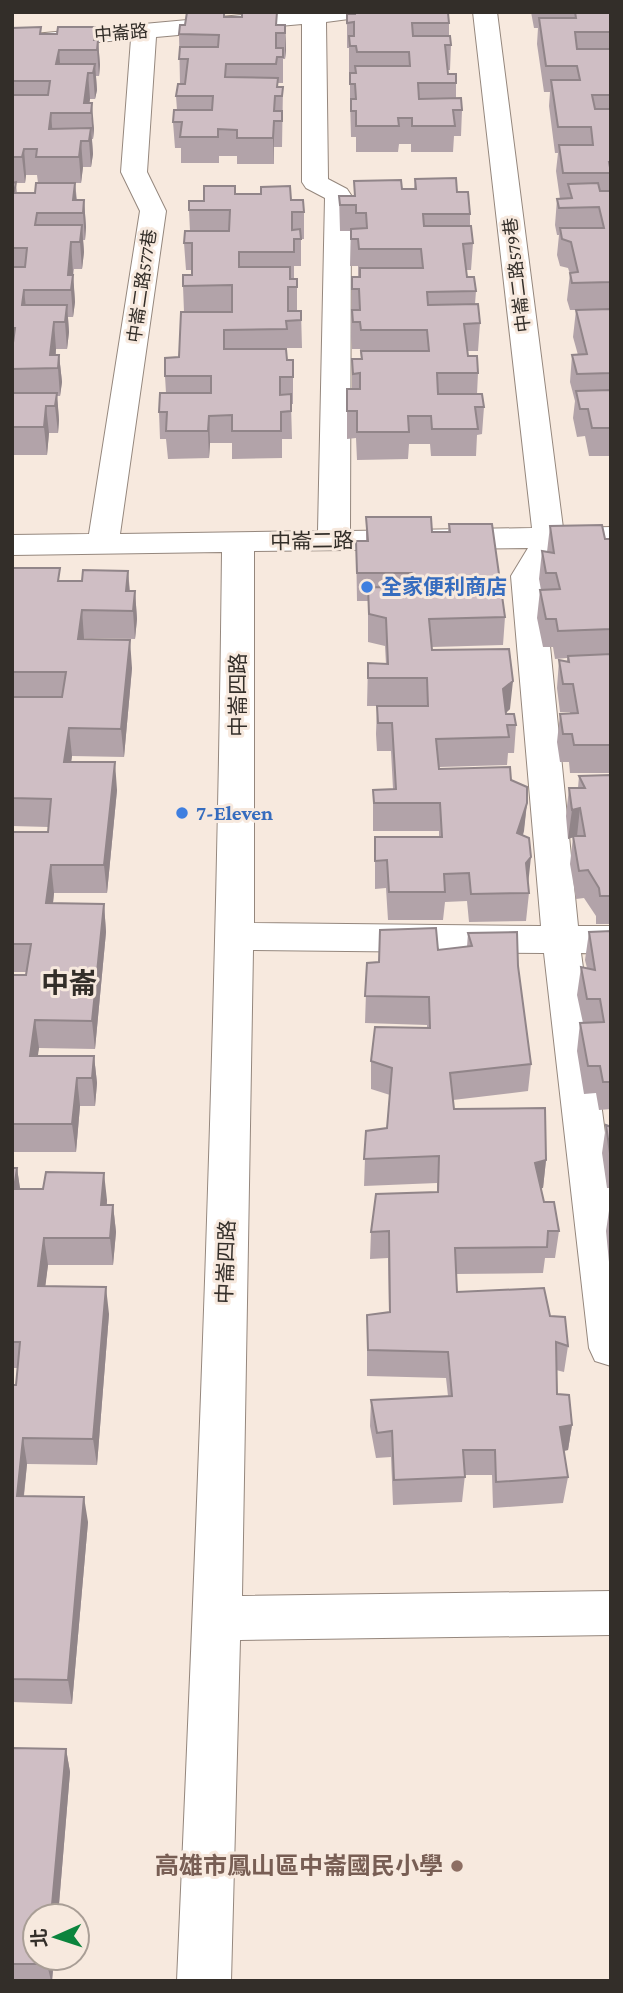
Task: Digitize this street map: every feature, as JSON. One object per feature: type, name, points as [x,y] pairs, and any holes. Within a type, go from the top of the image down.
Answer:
[{"type":"street","name":"中崙路","points":[[12,43],[356,12]]},
{"type":"street","name":"中崙二路579巷","points":[[485,12],[549,538]]},
{"type":"street","points":[[314,16],[315,182],[338,195],[334,541]]},
{"type":"street","name":"中崙二路577巷","points":[[103,543],[153,211],[134,172],[144,32]]},
{"type":"street","name":"中崙二路","points":[[12,545],[611,537]]},
{"type":"street","points":[[549,538],[527,576],[561,941],[611,1348]]},
{"type":"street","name":"中崙四路","points":[[204,1981],[218,1618],[235,936],[238,542]]},
{"type":"street","points":[[235,936],[611,940]]},
{"type":"street","points":[[218,1618],[611,1613]]},
{"type":"building","points":[[187,12],[224,12],[224,17],[242,17],[242,12],[277,12],[276,25],[285,25],[285,33],[276,33],[276,48],[283,48],[283,57],[277,57],[276,64],[226,64],[225,77],[278,78],[277,87],[283,87],[282,96],[275,96],[274,111],[282,111],[282,121],[274,121],[273,138],[237,138],[237,130],[218,129],[218,137],[180,137],[182,122],[173,122],[174,110],[212,110],[213,96],[176,96],[178,84],[185,84],[188,59],[179,59],[180,47],[218,47],[219,35],[179,34],[180,25],[185,25]]},
{"type":"building","points":[[575,12],[611,12],[611,32],[575,32],[577,49],[611,49],[611,95],[592,95],[595,109],[611,109],[611,173],[563,173],[559,145],[593,145],[591,127],[558,127],[551,80],[580,80],[577,66],[546,66],[539,18],[576,18]]},
{"type":"building","points":[[448,13],[449,23],[412,23],[413,36],[450,36],[451,45],[445,45],[448,74],[456,74],[456,83],[418,83],[419,99],[461,98],[462,110],[453,110],[455,126],[412,126],[412,118],[398,118],[399,126],[356,126],[356,111],[351,111],[351,99],[356,99],[355,84],[350,84],[350,73],[356,73],[355,66],[410,66],[409,52],[357,52],[356,46],[350,46],[349,36],[354,36],[354,22],[347,23],[347,14]]},
{"type":"building","points":[[41,27],[40,34],[57,34],[58,27],[95,27],[94,40],[98,40],[97,50],[59,50],[56,64],[95,64],[93,73],[88,73],[84,103],[92,103],[91,113],[51,113],[49,129],[91,128],[89,141],[81,141],[79,157],[36,157],[37,149],[24,149],[22,157],[12,157],[12,95],[48,95],[50,81],[12,81],[12,28]]},
{"type":"building","points":[[456,178],[457,192],[468,192],[470,214],[423,214],[424,226],[471,226],[473,243],[463,244],[467,277],[474,277],[476,291],[427,292],[428,305],[478,304],[480,323],[464,324],[468,356],[477,356],[478,373],[437,373],[438,394],[482,394],[484,407],[475,407],[478,429],[432,429],[431,416],[408,416],[409,432],[357,432],[357,411],[347,411],[347,389],[360,389],[360,373],[353,374],[352,359],[362,359],[361,351],[429,351],[427,330],[361,330],[360,322],[353,322],[352,310],[360,310],[359,289],[352,289],[352,277],[360,277],[360,268],[423,268],[421,249],[359,249],[358,239],[351,239],[351,229],[367,228],[366,213],[356,213],[356,205],[340,205],[339,196],[355,196],[354,181],[401,180],[402,189],[416,189],[415,179]]},
{"type":"building","points":[[16,182],[14,193],[35,193],[36,183],[75,183],[73,200],[84,200],[83,213],[37,213],[35,225],[82,225],[80,242],[71,242],[68,275],[73,275],[71,290],[24,290],[22,305],[67,305],[65,322],[54,322],[50,355],[59,355],[58,368],[12,369],[15,328],[12,328],[12,267],[25,267],[27,248],[12,248],[12,183]]},
{"type":"building","points":[[598,183],[600,191],[611,191],[611,282],[572,283],[570,273],[578,272],[571,242],[562,239],[560,228],[604,228],[599,207],[559,208],[557,199],[572,198],[568,184]]},
{"type":"building","points":[[204,186],[235,186],[235,194],[261,194],[261,187],[290,186],[291,200],[303,200],[304,212],[292,212],[292,230],[300,229],[301,239],[294,239],[294,252],[239,252],[239,267],[290,267],[290,279],[297,279],[297,287],[288,287],[288,311],[301,311],[301,320],[286,321],[287,329],[224,330],[224,349],[286,349],[287,360],[293,360],[293,377],[280,377],[280,395],[291,394],[291,411],[281,412],[281,431],[232,431],[232,415],[209,416],[208,431],[166,431],[167,412],[159,412],[160,393],[211,393],[211,376],[165,376],[165,358],[179,357],[181,312],[232,312],[232,285],[183,286],[183,275],[192,275],[192,243],[184,243],[185,231],[229,231],[230,210],[189,210],[189,201],[204,201]]},
{"type":"building","points":[[611,309],[611,373],[577,374],[572,355],[587,354],[576,310]]},
{"type":"building","points":[[611,390],[611,428],[592,428],[588,409],[580,409],[576,391]]},
{"type":"building","points":[[12,393],[57,393],[55,406],[46,406],[44,427],[12,427]]},
{"type":"building","points":[[366,517],[431,517],[432,532],[450,532],[449,524],[492,524],[505,617],[429,619],[432,650],[509,649],[513,681],[503,689],[506,714],[514,714],[516,725],[507,725],[509,737],[436,739],[439,769],[510,767],[511,780],[527,787],[527,803],[517,833],[529,838],[531,857],[526,863],[529,893],[471,894],[469,873],[444,874],[445,892],[389,892],[387,860],[375,861],[375,837],[442,837],[440,803],[374,803],[373,790],[396,789],[392,723],[378,723],[377,706],[428,706],[427,678],[368,678],[368,663],[388,664],[386,618],[369,614],[368,587],[413,588],[412,573],[357,573],[356,541],[368,541]]},
{"type":"building","points":[[602,525],[605,539],[611,539],[611,629],[558,631],[556,619],[546,619],[540,590],[560,589],[556,573],[546,573],[542,551],[554,553],[550,526]]},
{"type":"building","points":[[12,568],[60,568],[58,581],[82,581],[83,570],[128,571],[126,591],[135,591],[133,611],[82,610],[78,639],[130,640],[121,729],[69,728],[64,762],[115,762],[104,865],[51,865],[46,903],[104,904],[92,1021],[35,1020],[30,1056],[94,1056],[92,1078],[77,1078],[72,1124],[12,1124],[12,975],[26,975],[31,944],[12,944],[12,832],[48,832],[51,799],[12,798],[12,697],[62,697],[66,672],[12,672]]},
{"type":"building","points":[[611,654],[611,745],[574,745],[572,734],[563,734],[560,714],[578,713],[573,684],[563,684],[559,660],[569,662],[568,656]]},
{"type":"building","points":[[611,775],[611,896],[600,896],[599,888],[588,870],[579,871],[573,836],[585,836],[580,808],[572,810],[569,788],[585,788],[579,776]]},
{"type":"building","points":[[436,928],[438,950],[472,946],[468,933],[517,932],[518,966],[531,1064],[450,1073],[454,1109],[545,1108],[546,1160],[535,1163],[544,1202],[554,1202],[559,1231],[548,1231],[547,1247],[455,1248],[457,1292],[544,1288],[550,1316],[565,1317],[568,1346],[556,1342],[557,1394],[569,1395],[572,1425],[560,1427],[568,1477],[496,1482],[495,1450],[463,1450],[465,1477],[394,1480],[392,1431],[377,1433],[371,1400],[452,1396],[448,1352],[368,1350],[367,1315],[390,1312],[389,1231],[371,1232],[376,1194],[438,1192],[439,1156],[364,1159],[366,1131],[387,1128],[392,1068],[371,1061],[375,1027],[430,1028],[429,997],[365,996],[367,963],[379,962],[380,930]]},
{"type":"building","points":[[611,931],[611,1082],[603,1082],[600,1066],[588,1066],[580,1023],[604,1022],[600,999],[587,999],[581,967],[595,970],[589,932]]},
{"type":"building","points":[[606,1125],[611,1127],[611,1160]]},
{"type":"building","points":[[12,1168],[17,1168],[14,1189],[43,1189],[46,1172],[104,1173],[101,1205],[113,1205],[110,1238],[44,1238],[38,1286],[106,1287],[93,1439],[23,1438],[17,1496],[84,1497],[68,1680],[12,1679],[12,1385],[16,1385],[20,1342],[12,1342]]},
{"type":"building","points":[[12,1748],[66,1749],[52,1902],[21,1902],[21,1964],[12,1964]]},
{"type":"place","name":"全家便利商店","points":[[367,587]]},
{"type":"place","name":"7-Eleven","points":[[182,813]]},
{"type":"place","name":"高雄市鳳山區中崙國民小學","points":[[457,1866]]},
{"type":"district","name":"中崙","points":[[69,983]]}]
